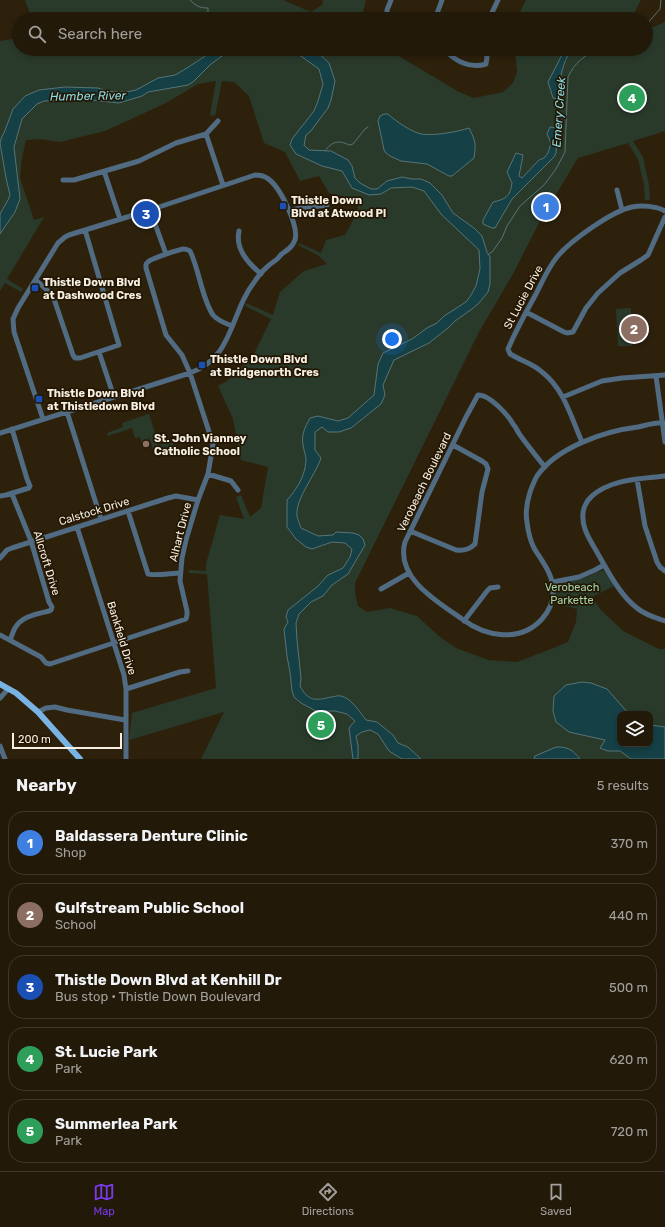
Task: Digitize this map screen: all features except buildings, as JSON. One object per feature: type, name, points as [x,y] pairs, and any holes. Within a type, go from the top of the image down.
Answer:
[{"type":"main road","points":[[0,684],[16,693],[38,712],[80,759]]},
{"type":"street","points":[[387,12],[391,0]]},
{"type":"street","points":[[438,12],[442,0]]},
{"type":"street","points":[[492,12],[498,0]]},
{"type":"street","points":[[452,56],[457,61],[474,65],[486,64],[487,56]]},
{"type":"street","points":[[63,180],[74,180],[139,161],[176,143],[206,134],[218,121]]},
{"type":"street","points":[[206,134],[223,186]]},
{"type":"street","points":[[104,171],[120,219]]},
{"type":"street","points":[[0,433],[190,373],[206,365],[218,354],[224,346],[244,296],[254,281],[266,268],[292,246],[296,234],[289,211],[277,188],[268,178],[255,175],[85,230],[65,237],[58,243],[13,319],[14,332],[43,419]]},
{"type":"street","points":[[617,190],[622,210]]},
{"type":"street","points":[[289,211],[300,208],[327,205]]},
{"type":"street","name":"St Lucie Drive","points":[[582,442],[563,397],[552,380],[542,371],[510,354],[508,349],[548,269],[570,244],[587,231],[622,210],[631,207],[644,206],[659,209],[665,212]]},
{"type":"street","points":[[150,210],[166,254],[183,249],[190,252],[208,304],[213,314],[220,321],[232,326]]},
{"type":"street","points":[[526,312],[564,332],[573,332],[586,308],[598,293],[620,273],[648,255],[665,216]]},
{"type":"street","points":[[36,280],[54,298],[75,358],[80,358],[117,347],[119,345],[85,230]]},
{"type":"street","points":[[239,232],[237,239],[241,252],[248,262],[261,274]]},
{"type":"street","name":"Alhart Drive","points":[[0,636],[10,640],[40,657],[46,663],[50,664],[186,619],[187,610],[181,585],[180,572],[186,540],[198,500],[208,474],[213,444],[190,373],[182,355],[166,334],[146,268],[148,261],[166,254]]},
{"type":"street","points":[[99,352],[114,397]]},
{"type":"street","points":[[563,397],[602,381],[665,375]]},
{"type":"street","points":[[656,376],[664,423],[665,442]]},
{"type":"street","name":"Verobeach Boulevard","points":[[545,467],[505,413],[492,401],[481,394],[476,397],[405,542],[404,559],[406,568],[414,581],[422,589],[464,621],[481,630],[500,635],[514,634],[533,627],[549,609],[552,599],[553,582]]},
{"type":"street","points":[[67,412],[101,519]]},
{"type":"street","points":[[604,565],[579,577],[553,582],[528,532],[526,516],[527,504],[532,486],[545,467],[556,457],[582,442],[625,428],[664,423]]},
{"type":"street","points":[[0,496],[12,494],[29,488],[30,486],[12,429]]},
{"type":"street","points":[[410,532],[456,550],[464,550],[474,544],[482,492],[488,469],[486,464],[482,461],[453,445]]},
{"type":"street","points":[[208,474],[231,481],[238,490]]},
{"type":"street","points":[[665,476],[618,482],[606,487],[592,495],[586,503],[583,512],[584,522],[589,538],[604,565],[622,592],[636,607],[665,622]]},
{"type":"street","points":[[637,480],[645,526],[657,562],[665,571]]},
{"type":"street","name":"Allcroft Drive","points":[[10,640],[18,624],[33,615],[49,611],[52,608],[31,541],[12,494]]},
{"type":"street","name":"Calstock Drive","points":[[0,558],[7,550],[31,541],[176,496],[198,500]]},
{"type":"street","points":[[128,511],[148,574],[152,575],[180,572]]},
{"type":"street","name":"Bankfield Drive","points":[[77,527],[124,675],[126,689],[126,759]]},
{"type":"street","points":[[382,589],[409,573]]},
{"type":"street","points":[[464,621],[488,589],[498,587]]},
{"type":"street","points":[[126,689],[180,672],[188,671]]},
{"type":"street","points":[[0,698],[8,689]]},
{"type":"street","points":[[38,712],[46,708],[55,707],[125,720]]},
{"type":"street","points":[[0,746],[1,754],[4,759]]},
{"type":"green space","points":[[25,0],[283,0],[311,12],[29,12]]},
{"type":"green space","points":[[323,0],[366,0],[363,12],[311,12],[322,5]]},
{"type":"green space","points":[[526,0],[641,0],[635,12],[520,12]]},
{"type":"green space","name":"Verobeach Parkette","points":[[665,22],[665,131],[633,141],[643,157],[649,185],[650,200],[645,200],[644,185],[638,159],[628,143],[578,158],[541,219],[513,274],[479,332],[355,583],[355,593],[358,606],[367,612],[390,608],[417,616],[440,637],[456,648],[488,660],[517,662],[568,642],[576,622],[577,609],[554,603],[556,585],[559,582],[584,578],[603,570],[614,586],[592,597],[601,610],[623,631],[659,649],[665,649],[665,759],[580,759],[572,750],[549,759],[421,759],[408,747],[398,743],[393,735],[377,722],[366,720],[361,712],[340,696],[318,701],[305,695],[309,707],[316,711],[335,711],[347,714],[355,721],[378,734],[389,751],[402,759],[201,759],[224,712],[129,740],[132,713],[216,688],[207,574],[189,573],[189,570],[206,571],[206,564],[220,515],[244,519],[236,497],[241,495],[250,517],[261,508],[268,467],[241,460],[233,419],[218,386],[227,381],[253,356],[271,319],[245,306],[246,303],[273,315],[280,292],[304,271],[327,264],[319,256],[298,245],[299,243],[321,253],[326,240],[345,235],[358,211],[357,200],[329,193],[319,176],[300,181],[285,152],[264,143],[249,96],[234,82],[222,81],[215,116],[210,115],[216,81],[198,84],[164,104],[105,131],[60,142],[39,139],[26,140],[20,178],[34,220],[44,217],[7,279],[23,289],[21,292],[5,283],[0,291],[0,41],[12,39],[12,56],[399,56],[459,92],[474,98],[503,92],[513,83],[517,72],[516,56],[653,56],[653,27]]},
{"type":"green space","points":[[631,308],[632,346],[618,346],[616,309]]},
{"type":"green space","points":[[644,322],[646,338],[635,340],[634,324]]},
{"type":"green space","points":[[149,414],[159,445],[172,441],[174,447],[154,453],[148,434],[149,441],[147,444],[142,446],[140,437],[135,438],[132,428],[108,436],[107,433],[123,427],[122,423]]},
{"type":"water","name":"Humber River","points":[[222,56],[188,85],[148,92],[142,96],[119,103],[82,99],[44,101],[37,104],[22,119],[14,147],[20,199],[15,212],[0,234],[0,214],[10,195],[0,143],[13,109],[25,96],[39,90],[65,87],[98,88],[115,92],[136,90],[158,78],[175,75],[204,57]]},
{"type":"water","points":[[301,56],[322,56],[329,63],[335,81],[328,108],[310,132],[306,135],[304,145],[309,150],[331,151],[348,160],[352,166],[355,178],[360,183],[371,189],[377,189],[387,181],[402,177],[421,179],[430,183],[442,195],[453,213],[474,228],[482,236],[490,257],[490,284],[488,292],[478,304],[429,343],[394,360],[383,385],[385,395],[381,404],[351,428],[339,432],[328,432],[322,427],[315,432],[315,450],[321,458],[302,495],[297,509],[297,516],[301,528],[318,536],[333,535],[336,532],[353,533],[359,535],[363,539],[365,545],[348,574],[332,585],[323,596],[311,602],[299,614],[296,623],[301,678],[300,686],[306,695],[312,699],[339,696],[345,697],[355,706],[366,720],[377,722],[393,735],[398,743],[408,747],[421,759],[402,759],[389,751],[378,734],[370,730],[362,732],[356,736],[358,745],[358,759],[353,759],[349,728],[355,721],[347,714],[335,711],[316,711],[301,703],[294,697],[284,629],[288,622],[286,617],[288,610],[317,587],[328,575],[343,568],[350,557],[352,549],[345,543],[332,542],[312,549],[306,547],[296,539],[287,527],[287,500],[297,487],[304,472],[306,461],[303,445],[303,434],[310,418],[318,416],[338,421],[348,418],[374,395],[378,364],[383,353],[412,339],[466,302],[476,286],[480,269],[479,250],[441,214],[424,191],[412,187],[391,188],[381,194],[369,195],[352,188],[342,171],[322,166],[296,154],[290,145],[292,139],[314,111],[318,101],[323,84],[319,69]]},
{"type":"water","points":[[561,56],[568,56],[561,76],[558,99],[553,98],[548,82]]},
{"type":"water","points":[[388,114],[404,126],[421,134],[445,133],[469,128],[475,143],[474,158],[452,176],[449,176],[427,164],[401,161],[390,156],[384,150],[378,121],[380,116]]},
{"type":"water","points":[[550,127],[557,128],[556,153],[554,157],[512,199],[495,228],[483,224],[483,220],[493,202],[507,197],[509,194],[512,183],[507,172],[516,153],[523,155],[519,176],[522,178],[548,153],[551,143],[547,134]]},
{"type":"water","points":[[582,682],[591,683],[607,689],[626,711],[617,711],[617,747],[653,747],[653,725],[665,727],[665,759],[631,759],[620,751],[608,751],[600,748],[605,740],[569,732],[556,722],[553,711],[554,696],[566,685]]},
{"type":"water","points":[[556,747],[570,749],[580,759],[534,759],[535,756]]},
{"type":"waterway","points":[[190,0],[198,6],[208,8],[208,12]]},
{"type":"waterway","name":"Emery Creek","points":[[653,17],[660,9],[661,0]]},
{"type":"waterway","name":"Emery Creek","points":[[488,255],[493,251],[502,238],[507,226],[520,206],[544,185],[556,169],[565,152],[568,77],[574,67],[585,56]]},
{"type":"waterway","points":[[325,151],[330,145],[336,142],[342,142],[349,145],[353,144],[368,127]]},
{"type":"place","name":"St. Lucie Park","points":[[632,98]]},
{"type":"place","name":"Thistle Down Blvd at Atwood Pl","points":[[283,206]]},
{"type":"place","name":"Baldassera Denture Clinic","points":[[546,207]]},
{"type":"place","name":"Thistle Down Blvd at Kenhill Dr","points":[[146,214]]},
{"type":"place","name":"Thistle Down Blvd at Dashwood Cres","points":[[35,288]]},
{"type":"place","name":"Gulfstream Public School","points":[[634,329]]},
{"type":"place","name":"Thistle Down Blvd at Bridgenorth Cres","points":[[202,365]]},
{"type":"place","name":"Thistle Down Blvd at Thistledown Blvd","points":[[39,399]]},
{"type":"place","name":"St. John Vianney Catholic School","points":[[146,444]]},
{"type":"place","name":"Summerlea Park","points":[[321,725]]}]
